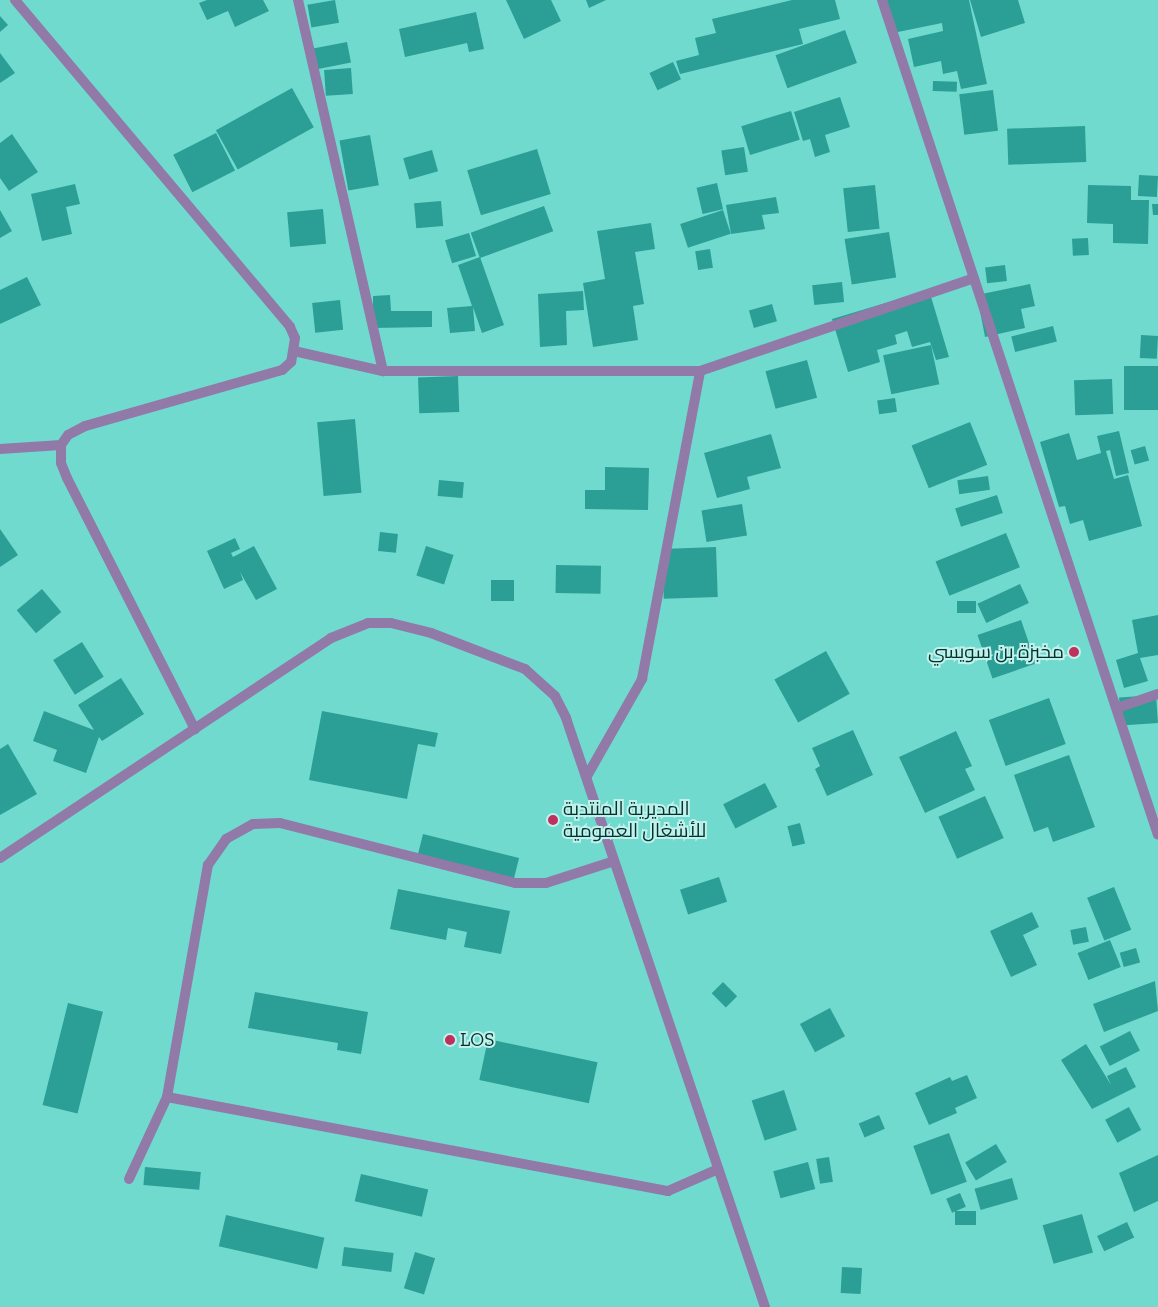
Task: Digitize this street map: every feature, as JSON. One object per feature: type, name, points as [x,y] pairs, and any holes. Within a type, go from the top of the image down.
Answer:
[{"type":"street","points":[[15,0],[290,327],[295,338],[291,362],[282,370],[85,426],[68,435],[61,445],[61,463],[67,478],[196,729]]},
{"type":"street","points":[[298,0],[384,371]]},
{"type":"street","points":[[882,0],[1158,835]]},
{"type":"street","points":[[294,351],[384,371],[700,371],[974,278]]},
{"type":"street","points":[[587,776],[642,679],[700,371]]},
{"type":"street","points":[[0,450],[61,445]]},
{"type":"street","points":[[0,858],[331,638],[368,623],[391,623],[431,633],[525,669],[543,682],[555,696],[587,776],[716,1170],[765,1307]]},
{"type":"street","points":[[1117,708],[1158,694]]},
{"type":"street","points":[[129,1179],[167,1097],[208,864],[226,839],[253,824],[280,823],[515,883],[546,883],[614,861]]},
{"type":"street","points":[[167,1097],[668,1191],[716,1170]]},
{"type":"building","points":[[207,0],[263,0],[269,11],[235,27],[228,11],[207,20],[199,3]]},
{"type":"building","points":[[335,0],[339,23],[311,28],[307,5]]},
{"type":"building","points":[[506,0],[551,0],[561,21],[524,39]]},
{"type":"building","points":[[586,0],[606,0],[589,8]]},
{"type":"building","points":[[792,0],[835,0],[840,19],[799,29],[803,44],[680,74],[676,61],[699,55],[695,38],[716,33],[712,19]]},
{"type":"building","points":[[886,0],[969,0],[987,84],[961,89],[957,71],[943,74],[941,61],[914,67],[908,39],[943,31],[942,23],[893,33]]},
{"type":"building","points":[[970,0],[1018,0],[1025,23],[981,37]]},
{"type":"building","points":[[476,12],[484,49],[469,52],[467,43],[405,57],[399,29]]},
{"type":"building","points":[[0,16],[8,25],[0,32]]},
{"type":"building","points":[[845,30],[857,63],[787,88],[775,55]]},
{"type":"building","points":[[347,42],[351,63],[316,69],[312,49]]},
{"type":"building","points":[[0,53],[15,73],[0,83]]},
{"type":"building","points":[[673,62],[681,79],[657,90],[649,73]]},
{"type":"building","points":[[351,68],[353,94],[326,96],[324,70]]},
{"type":"building","points":[[933,81],[957,82],[957,92],[933,91]]},
{"type":"building","points":[[292,88],[314,127],[238,170],[216,130]]},
{"type":"building","points":[[993,90],[998,131],[964,135],[959,94]]},
{"type":"building","points":[[840,97],[850,127],[825,135],[830,152],[815,157],[810,139],[803,141],[794,112]]},
{"type":"building","points":[[791,111],[800,140],[750,155],[741,126]]},
{"type":"building","points":[[1085,126],[1086,162],[1008,165],[1007,129]]},
{"type":"building","points":[[216,133],[235,170],[192,192],[173,155]]},
{"type":"building","points":[[12,134],[38,172],[9,191],[0,178],[0,143]]},
{"type":"building","points":[[370,135],[379,185],[348,191],[339,140]]},
{"type":"building","points":[[744,147],[748,172],[725,175],[721,151]]},
{"type":"building","points":[[537,149],[551,194],[481,215],[467,170]]},
{"type":"building","points":[[432,150],[438,171],[409,179],[403,158]]},
{"type":"building","points":[[1139,175],[1158,176],[1157,197],[1138,196]]},
{"type":"building","points":[[717,183],[723,209],[703,214],[697,188]]},
{"type":"building","points":[[75,184],[80,204],[66,207],[72,234],[42,241],[31,194]]},
{"type":"building","points":[[875,185],[880,229],[848,232],[843,188]]},
{"type":"building","points":[[1088,185],[1131,186],[1131,200],[1149,200],[1148,244],[1113,243],[1113,224],[1087,223]]},
{"type":"building","points":[[776,197],[779,213],[762,215],[765,229],[731,234],[726,205]]},
{"type":"building","points":[[441,201],[443,226],[416,228],[414,203]]},
{"type":"building","points":[[1152,204],[1158,204],[1158,215],[1153,215]]},
{"type":"building","points":[[544,206],[553,231],[480,258],[471,233]]},
{"type":"building","points":[[323,209],[326,244],[290,247],[287,212]]},
{"type":"building","points":[[0,210],[12,231],[0,238]]},
{"type":"building","points":[[723,210],[731,234],[688,248],[680,224]]},
{"type":"building","points":[[651,223],[655,249],[635,252],[644,304],[633,306],[638,340],[593,347],[583,283],[605,279],[597,231]]},
{"type":"building","points":[[889,232],[896,277],[852,284],[845,239]]},
{"type":"building","points":[[469,233],[476,256],[452,263],[445,240]]},
{"type":"building","points":[[1088,238],[1089,255],[1073,256],[1072,239]]},
{"type":"building","points":[[710,249],[713,268],[698,270],[695,251]]},
{"type":"building","points":[[480,257],[504,325],[482,333],[473,307],[475,331],[450,333],[447,308],[472,306],[458,265]]},
{"type":"building","points":[[1005,265],[1007,281],[987,283],[985,267]]},
{"type":"building","points":[[27,277],[41,305],[0,324],[0,290]]},
{"type":"building","points":[[842,282],[844,302],[814,305],[812,285]]},
{"type":"building","points":[[1030,284],[1035,306],[1021,309],[1025,328],[985,337],[977,295]]},
{"type":"building","points":[[929,290],[949,357],[936,360],[930,342],[912,347],[907,331],[895,335],[897,344],[877,350],[880,362],[848,372],[832,319]]},
{"type":"building","points":[[583,291],[584,310],[566,311],[567,345],[540,347],[538,294]]},
{"type":"building","points":[[390,295],[391,311],[432,311],[432,327],[373,328],[373,296]]},
{"type":"building","points":[[340,300],[343,330],[315,333],[312,303]]},
{"type":"building","points":[[772,304],[777,321],[754,328],[749,311]]},
{"type":"building","points":[[1053,326],[1057,342],[1015,352],[1011,336]]},
{"type":"building","points":[[1141,335],[1158,336],[1157,359],[1140,358]]},
{"type":"building","points":[[931,345],[939,384],[891,394],[883,355]]},
{"type":"building","points":[[807,360],[817,398],[776,409],[765,371]]},
{"type":"building","points":[[1124,366],[1158,366],[1158,410],[1124,410]]},
{"type":"building","points":[[458,376],[459,412],[419,413],[418,377]]},
{"type":"building","points":[[1112,379],[1113,414],[1075,415],[1074,380]]},
{"type":"building","points":[[895,398],[897,412],[879,414],[877,401]]},
{"type":"building","points":[[355,419],[361,493],[324,496],[317,422]]},
{"type":"building","points":[[970,422],[987,465],[929,488],[912,446]]},
{"type":"building","points":[[1119,431],[1129,473],[1116,476],[1110,450],[1106,451],[1114,479],[1128,475],[1142,526],[1089,541],[1083,520],[1070,524],[1065,506],[1059,507],[1040,442],[1069,433],[1077,460],[1101,453],[1097,436]]},
{"type":"building","points":[[771,434],[781,468],[747,477],[750,489],[717,498],[704,453]]},
{"type":"building","points":[[1145,446],[1149,460],[1135,465],[1131,450]]},
{"type":"building","points":[[605,467],[649,468],[648,510],[585,509],[585,490],[605,490]]},
{"type":"building","points":[[988,476],[990,490],[959,494],[957,480]]},
{"type":"building","points":[[439,480],[464,482],[463,498],[438,496]]},
{"type":"building","points":[[997,495],[1003,513],[961,527],[955,509]]},
{"type":"building","points":[[742,504],[747,536],[707,542],[702,510]]},
{"type":"building","points":[[0,529],[18,555],[0,567]]},
{"type":"building","points":[[380,532],[398,534],[396,553],[378,551]]},
{"type":"building","points":[[1006,533],[1020,567],[949,596],[936,561]]},
{"type":"building","points":[[235,538],[240,549],[231,553],[233,557],[254,546],[277,589],[256,600],[240,572],[243,580],[224,589],[207,551]]},
{"type":"building","points":[[426,546],[454,555],[444,584],[416,575]]},
{"type":"building","points":[[716,547],[718,597],[664,599],[662,549]]},
{"type":"building","points":[[556,565],[601,566],[601,594],[556,593]]},
{"type":"building","points":[[491,580],[514,580],[514,601],[491,601]]},
{"type":"building","points":[[1020,584],[1029,603],[986,623],[977,604]]},
{"type":"building","points":[[42,589],[61,612],[36,633],[17,610]]},
{"type":"building","points":[[957,601],[976,601],[976,613],[957,613]]},
{"type":"building","points":[[1158,615],[1158,655],[1140,658],[1148,681],[1124,688],[1116,660],[1138,653],[1132,620]]},
{"type":"building","points":[[1021,620],[1036,663],[992,678],[978,635]]},
{"type":"building","points":[[82,642],[104,677],[75,695],[53,660]]},
{"type":"building","points":[[826,651],[850,694],[798,722],[774,680]]},
{"type":"building","points":[[121,678],[144,714],[102,741],[99,737],[86,773],[53,761],[57,750],[33,741],[44,711],[94,730],[78,705]]},
{"type":"building","points":[[1156,695],[1158,723],[1121,726],[1119,698]]},
{"type":"building","points":[[1049,698],[1066,744],[1006,766],[989,720]]},
{"type":"building","points":[[322,711],[438,733],[435,747],[418,744],[407,799],[309,780]]},
{"type":"building","points":[[853,730],[873,775],[827,796],[815,769],[820,766],[812,748]]},
{"type":"building","points":[[956,731],[972,766],[965,769],[975,790],[925,813],[899,757]]},
{"type":"building","points":[[8,744],[37,794],[0,815],[0,749]]},
{"type":"building","points":[[1069,755],[1095,827],[1053,842],[1048,827],[1034,832],[1014,775]]},
{"type":"building","points":[[765,783],[777,807],[735,828],[723,804]]},
{"type":"building","points":[[985,796],[1004,838],[957,859],[938,817]]},
{"type":"building","points":[[800,823],[805,843],[792,847],[787,826]]},
{"type":"building","points":[[423,834],[519,858],[513,883],[417,859]]},
{"type":"building","points":[[719,877],[727,902],[688,914],[680,890]]},
{"type":"building","points":[[1114,887],[1131,930],[1104,941],[1087,898]]},
{"type":"building","points":[[398,889],[510,911],[501,954],[464,947],[467,932],[448,928],[446,940],[390,929]]},
{"type":"building","points":[[1032,912],[1039,927],[1023,935],[1037,965],[1011,977],[990,931]]},
{"type":"building","points":[[1086,927],[1089,942],[1073,945],[1070,930]]},
{"type":"building","points":[[1110,940],[1121,967],[1088,980],[1078,953]]},
{"type":"building","points":[[1136,948],[1140,962],[1124,967],[1120,953]]},
{"type":"building","points":[[1155,981],[1158,1011],[1104,1032],[1093,1004]]},
{"type":"building","points":[[723,982],[737,996],[726,1007],[712,993]]},
{"type":"building","points":[[255,992],[368,1012],[361,1054],[337,1050],[338,1043],[248,1028]]},
{"type":"building","points":[[68,1003],[103,1012],[78,1114],[43,1105]]},
{"type":"building","points":[[830,1008],[845,1036],[815,1052],[800,1024]]},
{"type":"building","points":[[1130,1031],[1140,1051],[1110,1066],[1100,1046]]},
{"type":"building","points":[[488,1039],[598,1062],[589,1103],[479,1080]]},
{"type":"building","points":[[1086,1044],[1111,1085],[1107,1076],[1126,1067],[1136,1087],[1092,1109],[1061,1060]]},
{"type":"building","points":[[967,1075],[977,1098],[955,1108],[957,1113],[929,1125],[915,1093],[950,1077],[952,1081]]},
{"type":"building","points":[[784,1090],[797,1130],[765,1140],[752,1101]]},
{"type":"building","points":[[1129,1107],[1141,1130],[1117,1143],[1105,1120]]},
{"type":"building","points":[[879,1115],[885,1129],[865,1137],[859,1124]]},
{"type":"building","points":[[949,1133],[967,1182],[931,1195],[913,1146]]},
{"type":"building","points":[[996,1144],[1007,1162],[976,1181],[965,1163]]},
{"type":"building","points":[[1158,1155],[1158,1201],[1134,1212],[1119,1173]]},
{"type":"building","points":[[829,1157],[833,1182],[820,1184],[816,1159]]},
{"type":"building","points":[[808,1162],[815,1189],[780,1198],[773,1171]]},
{"type":"building","points":[[145,1167],[201,1172],[199,1190],[143,1185]]},
{"type":"building","points":[[361,1174],[428,1190],[422,1217],[355,1201]]},
{"type":"building","points":[[1012,1178],[1018,1199],[981,1210],[975,1189]]},
{"type":"building","points":[[960,1193],[966,1207],[952,1213],[946,1199]]},
{"type":"building","points":[[955,1211],[976,1211],[976,1225],[955,1225]]},
{"type":"building","points":[[1082,1214],[1093,1252],[1054,1264],[1043,1225]]},
{"type":"building","points":[[226,1215],[324,1238],[317,1269],[219,1246]]},
{"type":"building","points":[[1127,1222],[1134,1237],[1104,1251],[1097,1236]]},
{"type":"building","points":[[344,1247],[394,1253],[391,1272],[342,1266]]},
{"type":"building","points":[[415,1252],[435,1258],[424,1294],[404,1288]]},
{"type":"building","points":[[842,1267],[862,1268],[861,1294],[841,1293]]},
{"type":"place","name":"مخبزة بن سويسي","points":[[1074,652]]},
{"type":"place","name":"المديرية المنتدبة للأشغال العمومية","points":[[553,820]]},
{"type":"place","name":"LOS","points":[[450,1040]]}]
